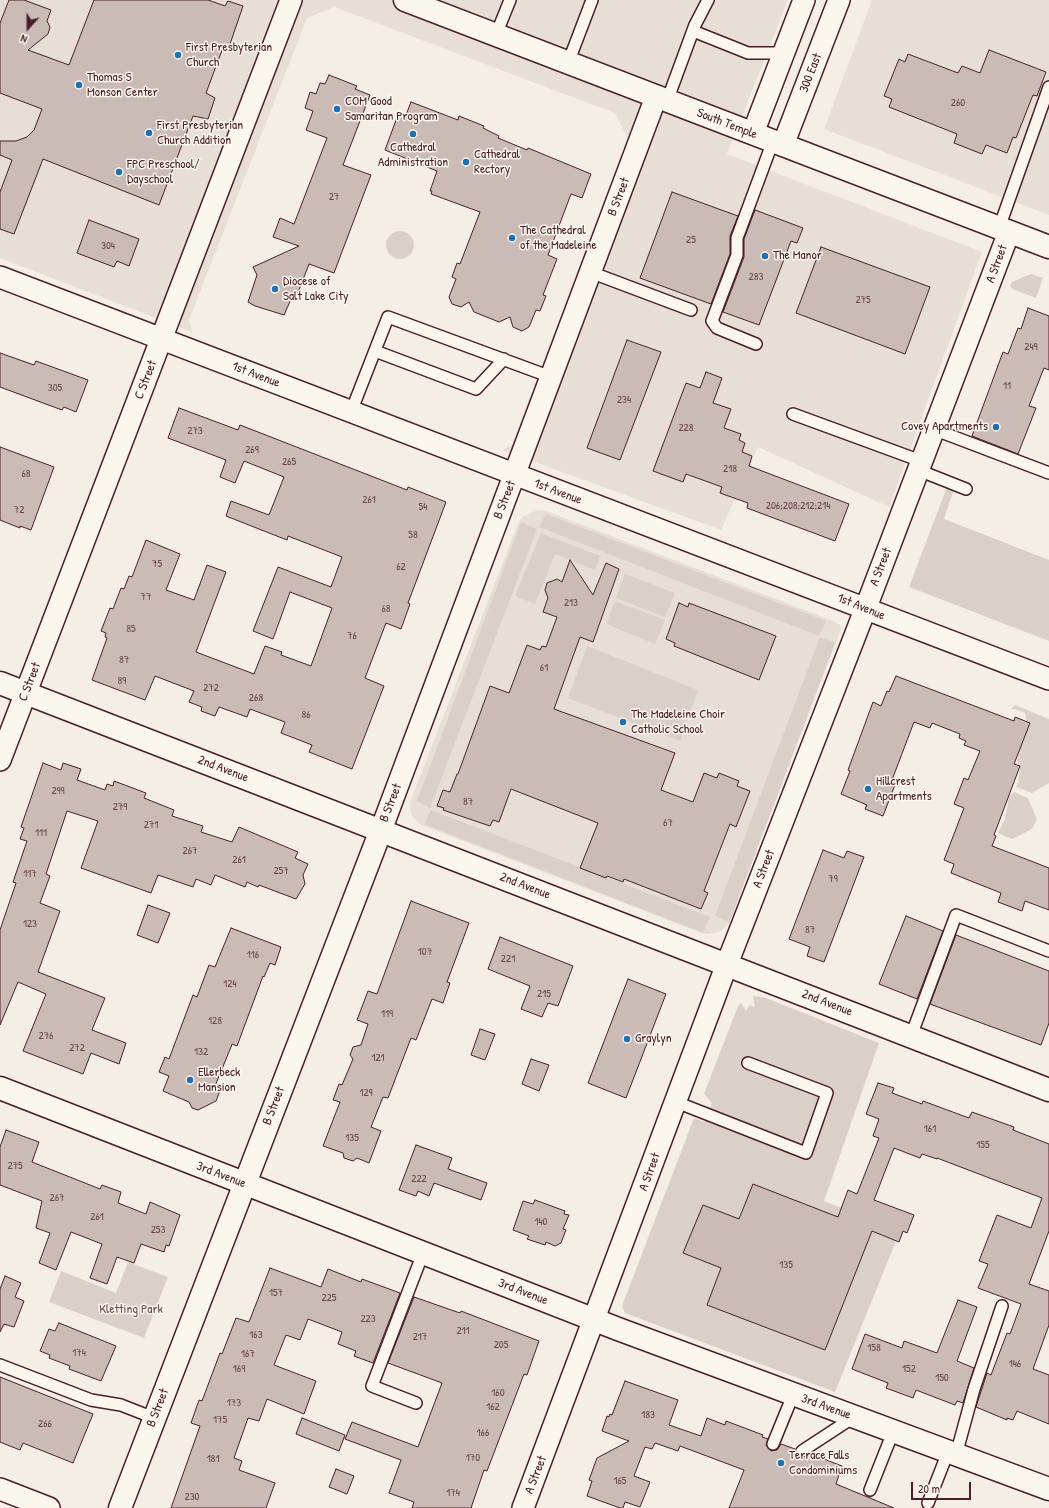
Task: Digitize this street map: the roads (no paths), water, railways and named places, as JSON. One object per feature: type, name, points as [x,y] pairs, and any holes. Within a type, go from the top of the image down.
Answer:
[{"type":"street","name":"C Street","points":[[0,760],[291,0]]},
{"type":"street","name":"South Temple","points":[[405,0],[1049,247]]},
{"type":"street","points":[[752,133],[804,0]]},
{"type":"street","name":"300 East","points":[[778,143],[839,0]]},
{"type":"street","name":"B Street","points":[[120,1508],[381,830],[590,272],[662,99]]},
{"type":"street","name":"A Street","points":[[523,1508],[727,964],[920,466],[1004,230]]},
{"type":"street","name":"1st Avenue","points":[[0,278],[865,610],[1049,679]]},
{"type":"street","name":"2nd Avenue","points":[[0,683],[1048,1088]]},
{"type":"street","name":"3rd Avenue","points":[[0,1088],[594,1320],[1049,1489]]},
{"type":"street","points":[[0,1489],[49,1508]]},
{"type":"lane","points":[[496,35],[510,0]]},
{"type":"lane","points":[[568,62],[592,0]]},
{"type":"lane","points":[[662,99],[708,0]]},
{"type":"lane","points":[[693,31],[748,53],[784,52]]},
{"type":"lane","points":[[1004,230],[1049,87]]},
{"type":"lane","points":[[756,344],[717,328],[712,321],[737,255],[737,238],[778,143]]},
{"type":"lane","points":[[590,272],[692,310]]},
{"type":"lane","points":[[351,412],[388,317],[551,377]]},
{"type":"lane","points":[[375,351],[476,389],[504,359]]},
{"type":"lane","points":[[792,414],[920,466],[966,488]]},
{"type":"lane","points":[[933,429],[1049,473]]},
{"type":"lane","points":[[911,1036],[956,916],[1049,951]]},
{"type":"lane","points":[[676,1102],[806,1153],[827,1093],[748,1063]]},
{"type":"lane","points":[[416,1403],[372,1386],[423,1253]]},
{"type":"lane","points":[[928,1503],[952,1453],[1002,1306]]},
{"type":"lane","points":[[0,1365],[91,1400],[121,1405],[154,1418]]},
{"type":"lane","points":[[773,1444],[793,1395]]},
{"type":"lane","points":[[802,1451],[854,1417]]},
{"type":"lane","points":[[870,1490],[893,1432]]},
{"type":"place","name":"First Presbyterian Church","points":[[178,55]]},
{"type":"place","name":"Thomas S Monson Center","points":[[79,85]]},
{"type":"place","name":"COM Good Samaritan Program","points":[[337,109]]},
{"type":"place","name":"First Presbyterian Church Addition","points":[[149,133]]},
{"type":"place","name":"Cathedral Administration","points":[[413,134]]},
{"type":"place","name":"Cathedral Rectory","points":[[466,162]]},
{"type":"place","name":"FPC Preschool/ Dayschool","points":[[119,172]]},
{"type":"place","name":"The Cathedral of the Madeleine","points":[[512,238]]},
{"type":"place","name":"The Manor","points":[[765,256]]},
{"type":"place","name":"Diocese of Salt Lake City","points":[[275,289]]},
{"type":"place","name":"Covey Apartments","points":[[996,427]]},
{"type":"place","name":"The Madeleine Choir Catholic School","points":[[623,722]]},
{"type":"place","name":"Hillcrest Apartments","points":[[868,789]]},
{"type":"place","name":"Graylyn","points":[[627,1039]]},
{"type":"place","name":"Ellerbeck Mansion","points":[[190,1080]]},
{"type":"place","name":"Terrace Falls Condominiums","points":[[781,1463]]},
{"type":"park label","name":"Kletting Park","points":[[131,1310]]}]
